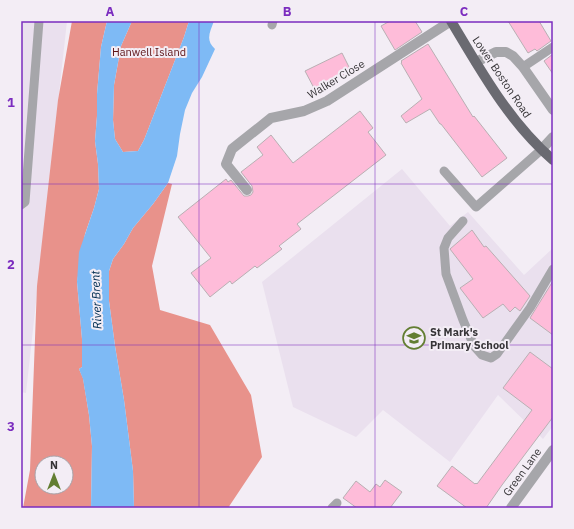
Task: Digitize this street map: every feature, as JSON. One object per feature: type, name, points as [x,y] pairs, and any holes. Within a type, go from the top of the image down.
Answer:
[{"type":"main road","name":"Lower Boston Road","points":[[451,21],[510,114],[541,150],[553,160]]},
{"type":"street","name":"Walker Close","points":[[247,190],[226,164],[232,149],[271,118],[304,111],[327,101],[451,21]]},
{"type":"street","points":[[476,62],[496,52],[506,52],[513,56],[553,110]]},
{"type":"street","points":[[541,150],[553,137]]},
{"type":"street","name":"Green Lane","points":[[510,508],[553,450]]},
{"type":"lane","points":[[21,205],[25,202],[39,21]]},
{"type":"lane","points":[[523,68],[553,46]]},
{"type":"lane","points":[[444,171],[476,207],[541,150]]},
{"type":"lane","points":[[463,221],[448,238],[444,248],[446,274],[462,320],[474,346],[482,355],[491,358],[497,354],[530,308],[553,269]]},
{"type":"shaded area","points":[[21,21],[67,21],[26,393],[21,392]]},
{"type":"shaded area","name":"St Mark's Primary School","points":[[402,169],[450,226],[468,212],[524,275],[553,248],[553,426],[543,439],[498,395],[450,462],[383,410],[356,437],[293,407],[262,282]]},
{"type":"green space","points":[[72,21],[107,21],[101,47],[97,94],[95,141],[99,189],[85,234],[77,282],[82,339],[82,367],[79,369],[83,378],[92,446],[91,508],[23,508],[30,470],[37,286],[58,100]]},
{"type":"green space","name":"Hanwell Island","points":[[132,21],[189,21],[144,140],[138,151],[123,152],[115,139],[113,120],[114,85],[121,46]]},
{"type":"green space","points":[[168,183],[172,184],[152,266],[160,310],[210,325],[251,395],[262,457],[228,508],[134,508],[133,471],[109,301],[109,271],[113,259],[133,228]]},
{"type":"water","name":"River Brent","points":[[107,21],[132,21],[121,46],[114,85],[113,120],[115,139],[123,152],[138,151],[144,140],[189,21],[214,21],[209,39],[215,49],[202,77],[192,93],[185,110],[177,156],[168,183],[133,228],[113,259],[109,271],[109,301],[133,471],[134,508],[91,508],[92,446],[83,379],[79,369],[82,367],[82,339],[77,282],[79,252],[99,189],[95,141],[97,94],[101,47]]},
{"type":"building","points":[[390,21],[415,21],[422,32],[395,50],[381,26]]},
{"type":"building","points":[[508,21],[539,21],[551,41],[537,51],[535,49],[528,53]]},
{"type":"building","points":[[428,44],[473,117],[474,116],[507,158],[482,177],[430,109],[406,123],[401,116],[422,99],[401,61]]},
{"type":"building","points":[[342,53],[351,71],[315,90],[305,71]]},
{"type":"building","points":[[553,54],[553,74],[544,61]]},
{"type":"building","points":[[360,111],[373,128],[368,132],[386,155],[297,224],[301,229],[279,246],[282,249],[257,268],[255,266],[232,284],[230,281],[210,297],[191,273],[211,258],[178,217],[226,179],[228,182],[231,180],[244,196],[251,195],[253,192],[252,186],[241,172],[263,155],[257,147],[271,135],[293,163]]},
{"type":"building","points":[[472,230],[484,247],[486,246],[530,296],[520,311],[515,307],[510,312],[503,304],[483,318],[460,288],[473,279],[450,249]]},
{"type":"building","points":[[553,281],[553,335],[530,318]]},
{"type":"building","points":[[530,352],[553,369],[553,417],[486,508],[467,508],[437,486],[452,466],[477,484],[532,410],[503,388]]},
{"type":"building","points":[[385,480],[402,492],[390,508],[357,508],[343,498],[356,481],[370,492],[376,484],[380,487]]},
{"type":"place","name":"St Mark's Primary School","points":[[414,338]]}]
